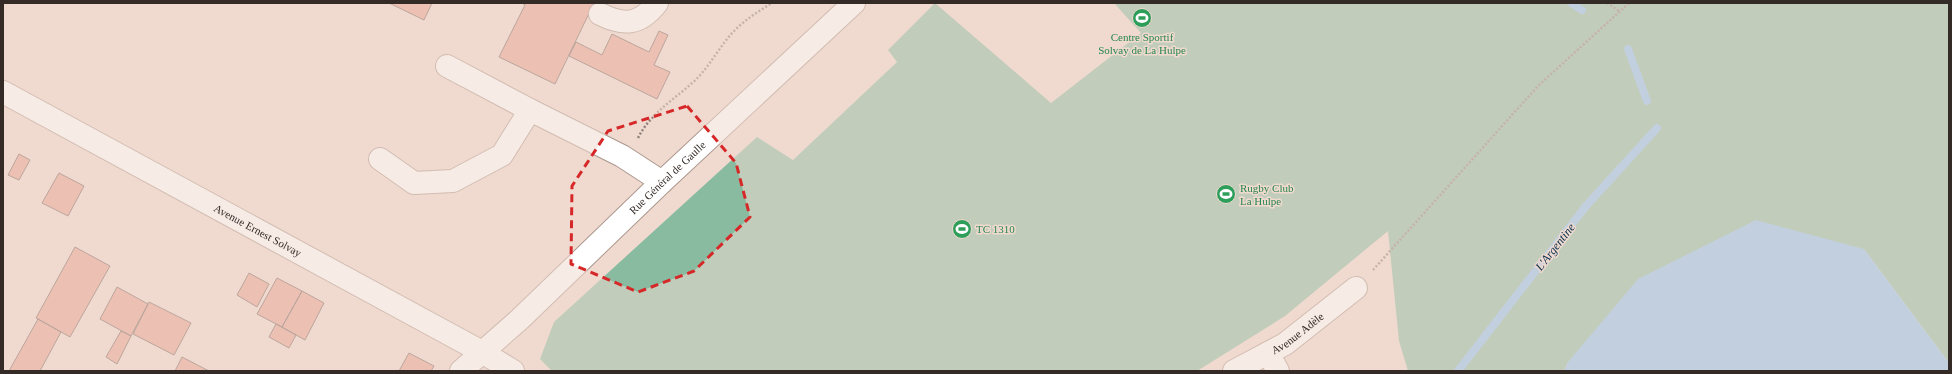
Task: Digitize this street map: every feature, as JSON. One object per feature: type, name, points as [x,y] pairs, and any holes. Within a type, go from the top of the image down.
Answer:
[{"type":"street","points":[[600,14],[613,20],[626,22],[642,18],[657,3]]},
{"type":"street","name":"Rue Général de Gaulle","points":[[461,371],[520,319],[662,182],[854,3]]},
{"type":"street","points":[[446,66],[626,159],[662,182]]},
{"type":"street","name":"Avenue Ernest Solvay","points":[[3,92],[482,352],[513,371]]},
{"type":"street","points":[[380,159],[414,183],[453,181],[502,155],[530,110]]},
{"type":"street","name":"Avenue Adèle","points":[[1234,371],[1273,362],[1285,344],[1356,288]]},
{"type":"path","points":[[626,159],[641,130],[655,115],[670,100],[692,84],[735,30],[754,14],[772,3]]},
{"type":"path","points":[[1607,3],[1619,12]]},
{"type":"path","points":[[1356,288],[1388,256],[1538,86],[1629,3]]},
{"type":"highlighted area","points":[[687,106],[736,163],[750,217],[694,271],[638,292],[571,264],[572,186],[608,131]]},
{"type":"green space","points":[[935,3],[1051,103],[1141,33],[1114,3],[1949,3],[1949,363],[1864,249],[1568,362],[1564,371],[1408,371],[1399,341],[1388,231],[1285,316],[1197,371],[552,371],[540,359],[554,322],[757,137],[793,160],[897,62],[888,50]]},
{"type":"water","points":[[1756,220],[1864,249],[1949,363],[1949,371],[1564,371],[1568,362],[1638,279]]},
{"type":"building","points":[[389,3],[432,3],[424,20]]},
{"type":"building","points":[[522,3],[594,3],[555,84],[499,57],[525,5]]},
{"type":"building","points":[[659,31],[668,35],[654,65],[670,72],[657,99],[569,56],[576,42],[602,55],[612,34],[649,52]]},
{"type":"building","points":[[19,154],[30,160],[19,180],[8,175]]},
{"type":"building","points":[[59,173],[84,186],[68,216],[42,203]]},
{"type":"building","points":[[75,247],[110,266],[70,337],[36,318]]},
{"type":"building","points":[[249,273],[269,284],[257,307],[237,295]]},
{"type":"building","points":[[277,278],[302,291],[282,327],[257,314]]},
{"type":"building","points":[[117,287],[148,304],[131,336],[100,319]]},
{"type":"building","points":[[302,291],[324,303],[305,340],[282,327]]},
{"type":"building","points":[[149,302],[191,323],[174,355],[133,334]]},
{"type":"building","points":[[38,319],[61,332],[40,371],[9,371]]},
{"type":"building","points":[[276,324],[296,335],[289,348],[269,337]]},
{"type":"building","points":[[121,331],[131,336],[117,364],[106,357]]},
{"type":"building","points":[[409,353],[434,366],[431,371],[399,371]]},
{"type":"building","points":[[182,357],[209,371],[175,371]]},
{"type":"waterway","name":"L'Argentine","points":[[1571,3],[1582,10]]},
{"type":"waterway","name":"L'Argentine","points":[[1628,49],[1647,101]]},
{"type":"waterway","name":"L'Argentine","points":[[1458,371],[1586,206],[1657,128]]},
{"type":"place","name":"Centre Sportif Solvay de La Hulpe","points":[[1142,18]]},
{"type":"place","name":"Rugby Club La Hulpe","points":[[1226,194]]},
{"type":"place","name":"TC 1310","points":[[962,229]]}]
